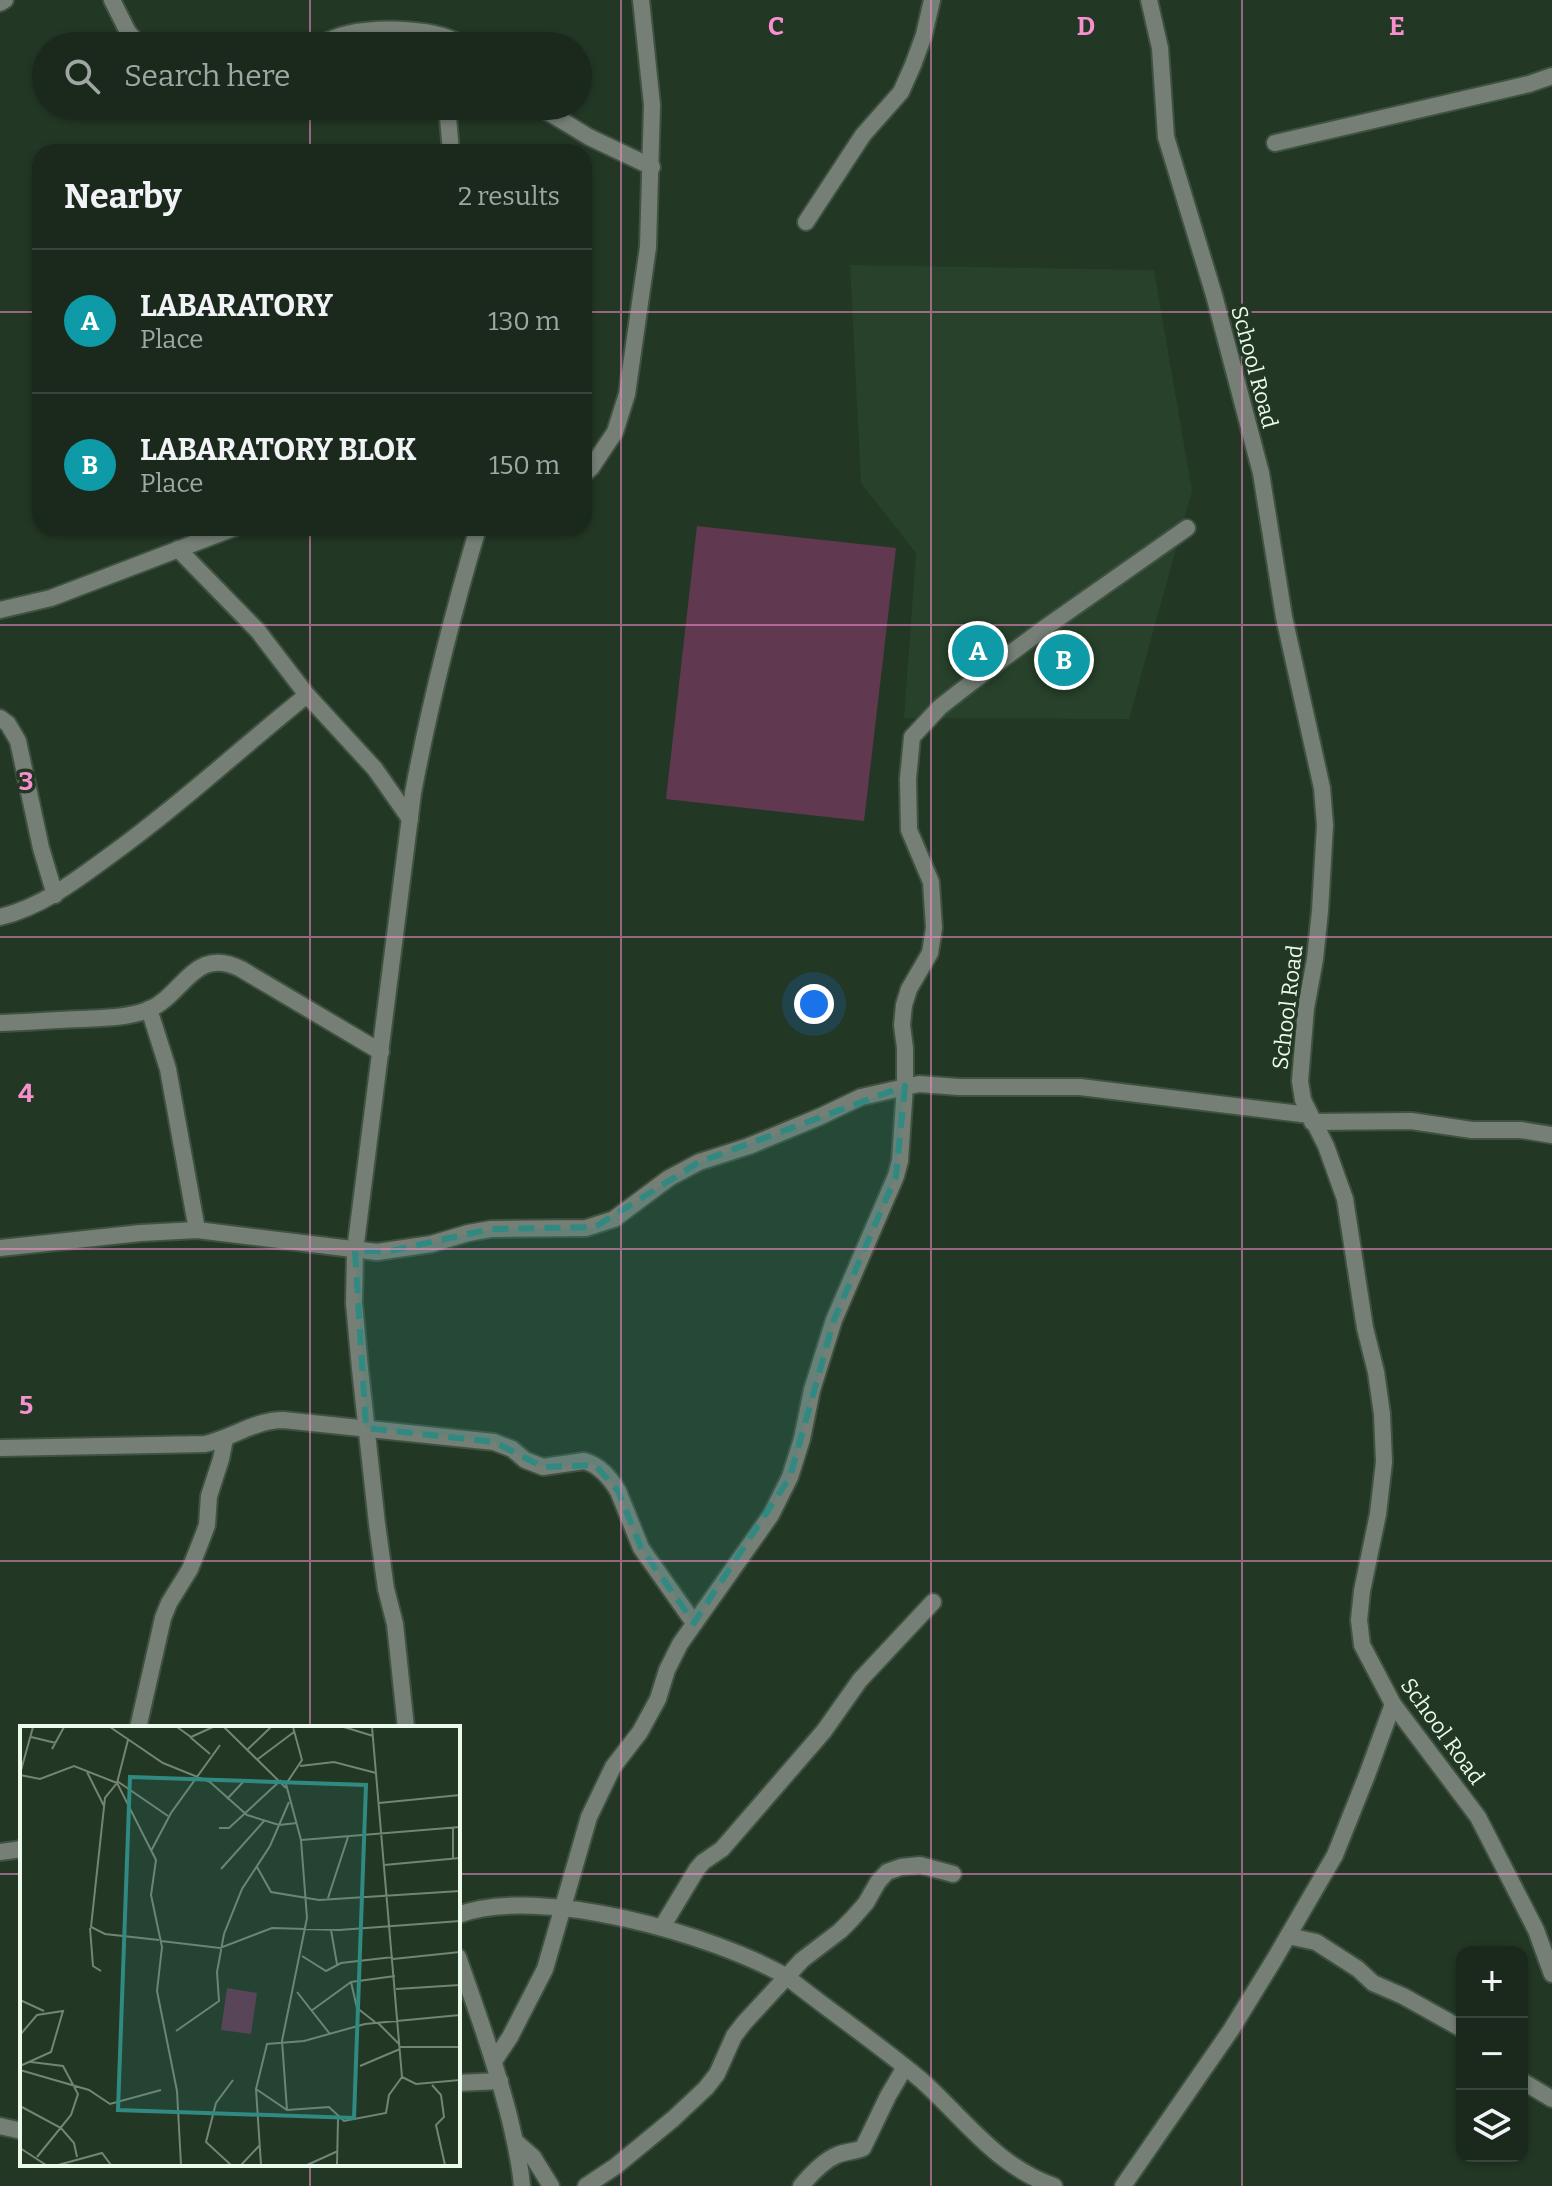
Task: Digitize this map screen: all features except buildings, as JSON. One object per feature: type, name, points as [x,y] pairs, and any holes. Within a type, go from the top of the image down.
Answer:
[{"type":"street","points":[[0,3],[5,0]]},
{"type":"street","points":[[112,0],[128,32]]},
{"type":"street","points":[[592,466],[615,432],[627,394],[648,247],[652,105],[641,0]]},
{"type":"street","points":[[806,222],[863,135],[901,92],[919,50],[932,0]]},
{"type":"street","name":"School Road","points":[[1149,0],[1160,48],[1166,137],[1214,295],[1261,473],[1284,617],[1322,788],[1325,825],[1320,911],[1306,1008],[1300,1081],[1303,1100],[1326,1146],[1345,1199],[1382,1414],[1384,1462],[1378,1514],[1362,1591],[1359,1620],[1362,1645],[1393,1704],[1478,1817],[1536,1930],[1552,1974]]},
{"type":"street","points":[[361,32],[411,32]]},
{"type":"street","points":[[1275,143],[1552,76]]},
{"type":"street","points":[[448,120],[450,144]]},
{"type":"street","points":[[561,120],[652,167]]},
{"type":"street","points":[[494,2061],[539,1983],[550,1956],[589,1817],[613,1767],[640,1732],[658,1699],[667,1670],[680,1644],[771,1515],[790,1477],[834,1320],[896,1176],[900,1161],[905,1086],[904,1005],[909,989],[930,953],[934,928],[931,882],[909,830],[908,779],[912,737],[940,707],[1046,627],[1187,528]]},
{"type":"street","points":[[0,610],[51,598],[213,536]]},
{"type":"street","points":[[406,1726],[395,1624],[383,1567],[366,1428],[354,1303],[355,1251],[410,819],[427,719],[476,536]]},
{"type":"street","points":[[178,549],[258,631],[307,695],[375,769],[410,819]]},
{"type":"street","points":[[0,917],[55,895],[141,833],[307,695]]},
{"type":"street","points":[[0,718],[8,724],[18,741],[55,895]]},
{"type":"street","points":[[0,1023],[120,1017],[149,1009],[195,972],[220,961],[241,969],[381,1052]]},
{"type":"street","points":[[149,1009],[168,1069],[197,1230]]},
{"type":"street","points":[[0,1248],[197,1230],[355,1251],[390,1251],[491,1229],[595,1227],[614,1219],[669,1178],[699,1162],[759,1142],[861,1097],[905,1086],[929,1084],[959,1087],[1080,1087],[1310,1118],[1411,1121],[1472,1130],[1521,1130],[1552,1135]]},
{"type":"street","points":[[0,1448],[187,1446],[225,1439],[249,1427],[277,1420],[494,1442],[543,1467],[584,1461],[595,1465],[613,1482],[641,1548],[694,1623]]},
{"type":"street","points":[[138,1726],[163,1618],[190,1569],[207,1525],[209,1496],[225,1439]]},
{"type":"street","points":[[662,1927],[697,1869],[727,1844],[830,1724],[854,1687],[933,1602]]},
{"type":"street","points":[[1123,2186],[1231,2030],[1335,1855],[1393,1704]]},
{"type":"street","points":[[0,1852],[20,1849]]},
{"type":"street","points":[[586,2186],[616,2166],[701,2094],[717,2074],[734,2036],[758,2007],[804,1958],[852,1919],[889,1870],[920,1865],[953,1874]]},
{"type":"street","points":[[460,1914],[485,1907],[515,1904],[562,1907],[662,1927],[771,1967],[905,2067],[1004,2159],[1022,2172],[1054,2186]]},
{"type":"street","points":[[1288,1936],[1316,1942],[1358,1969],[1373,1983],[1456,2026]]},
{"type":"street","points":[[460,1963],[500,2081],[516,2142],[522,2186]]},
{"type":"street","points":[[801,2186],[836,2155],[863,2148],[905,2067]]},
{"type":"street","points":[[460,2083],[500,2081]]},
{"type":"street","points":[[1528,2085],[1552,2099]]},
{"type":"street","points":[[0,2126],[20,2131]]},
{"type":"street","points":[[516,2142],[533,2157],[551,2186]]},
{"type":"highlighted area","points":[[905,1086],[896,1176],[834,1320],[790,1477],[694,1623],[641,1548],[618,1491],[595,1465],[543,1467],[494,1442],[366,1428],[355,1251],[390,1251],[491,1229],[595,1227],[699,1162]]},
{"type":"shaded area","points":[[850,265],[1154,270],[1192,491],[1129,719],[904,718],[916,553],[861,483]]},
{"type":"shaded area","points":[[697,526],[896,548],[864,821],[666,799]]},
{"type":"place","name":"LABARATORY","points":[[978,651]]},
{"type":"place","name":"LABARATORY BLOK","points":[[1064,660]]}]
